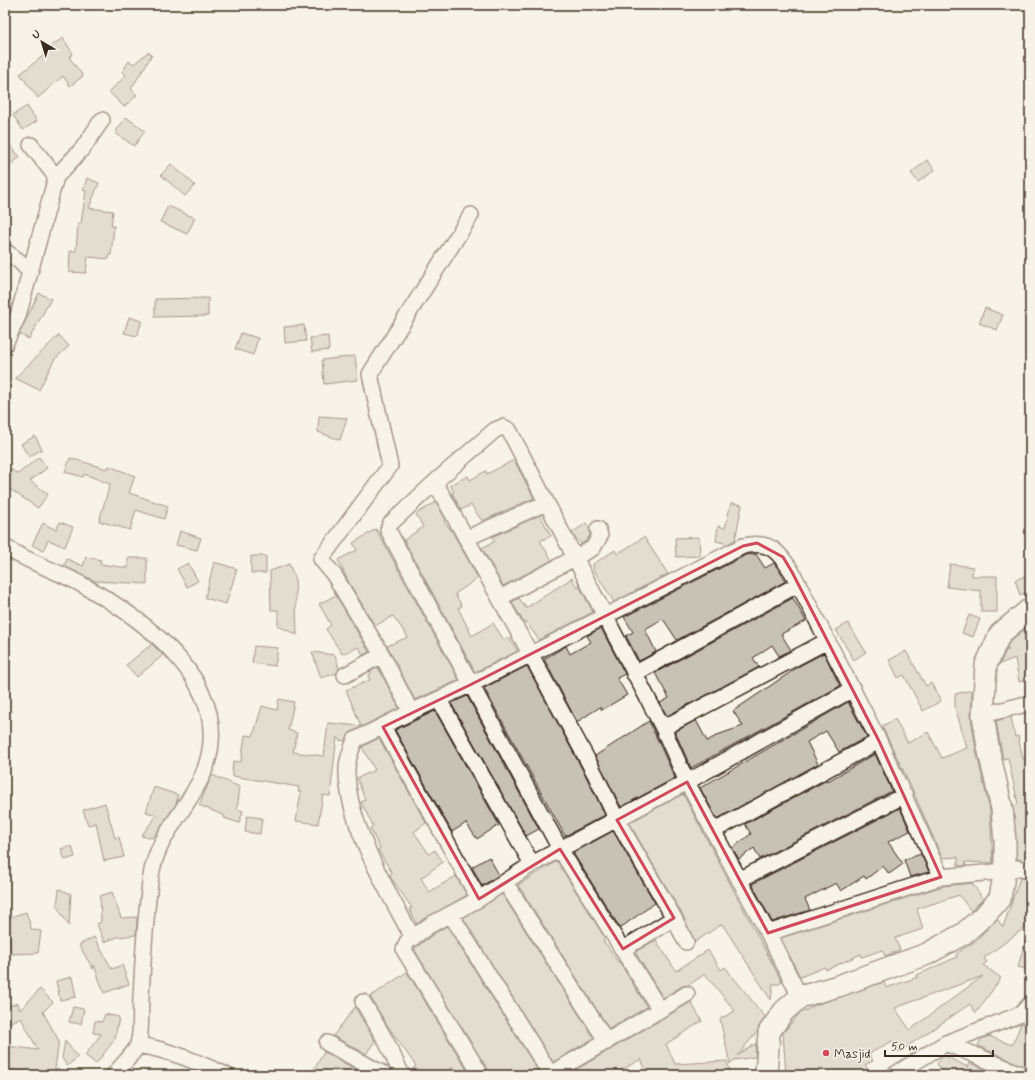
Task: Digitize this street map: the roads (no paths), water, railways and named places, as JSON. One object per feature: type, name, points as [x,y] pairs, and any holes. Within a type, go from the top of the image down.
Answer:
[{"type":"street","points":[[5,344],[18,316],[56,177],[83,148],[102,120]]},
{"type":"street","points":[[31,145],[56,177]]},
{"type":"street","points":[[411,712],[382,655],[334,575],[321,559],[390,466],[370,374],[471,215]]},
{"type":"street","points":[[5,251],[30,272]]},
{"type":"street","points":[[660,1010],[560,849],[388,530],[390,524],[435,482],[495,430],[503,428],[509,430],[662,728],[687,782],[800,997]]},
{"type":"street","points":[[435,482],[468,538],[595,774],[617,820],[674,918],[686,942]]},
{"type":"street","points":[[468,538],[546,502]]},
{"type":"street","points":[[500,598],[593,548],[599,541],[600,536],[598,528]]},
{"type":"street","points":[[413,938],[378,872],[350,804],[347,772],[348,758],[355,740],[472,684],[530,653],[605,617],[742,546],[757,543],[773,549],[782,557],[792,572],[797,585],[879,741],[905,795],[941,877]]},
{"type":"street","points":[[5,547],[78,582],[115,603],[149,628],[174,653],[192,675],[202,692],[210,713],[211,745],[203,774],[162,840],[155,857],[151,877],[144,954],[138,1045],[114,1075]]},
{"type":"street","points":[[634,674],[797,585]]},
{"type":"street","points":[[766,1075],[769,1032],[784,1011],[800,997],[838,986],[927,954],[963,934],[986,914],[1000,898],[1005,871],[1005,841],[1002,809],[988,748],[983,715],[986,665],[1000,634],[1030,609]]},
{"type":"street","points":[[662,728],[827,641]]},
{"type":"street","points":[[345,675],[382,655]]},
{"type":"street","points":[[481,1075],[404,950],[405,945],[430,925],[479,899],[532,864],[687,782],[853,689]]},
{"type":"street","points":[[439,700],[532,864]]},
{"type":"street","points":[[983,715],[1030,704]]},
{"type":"street","points":[[383,727],[479,899]]},
{"type":"street","points":[[713,831],[879,741]]},
{"type":"street","points":[[739,880],[905,795]]},
{"type":"street","points":[[768,934],[941,877],[1005,871],[1017,868],[1030,871]]},
{"type":"street","points":[[505,882],[607,1042]]},
{"type":"street","points":[[451,915],[550,1075],[687,994]]},
{"type":"street","points":[[623,949],[674,918]]},
{"type":"street","points":[[363,1002],[386,1040],[402,1075]]},
{"type":"street","points":[[894,1075],[946,1043],[1027,1012]]},
{"type":"street","points":[[328,1043],[385,1075]]},
{"type":"street","points":[[946,1043],[1023,1075]]},
{"type":"street","points":[[138,1045],[157,1048],[189,1058],[226,1075]]},
{"type":"place","name":"Masjid","points":[[826,1053]]}]
